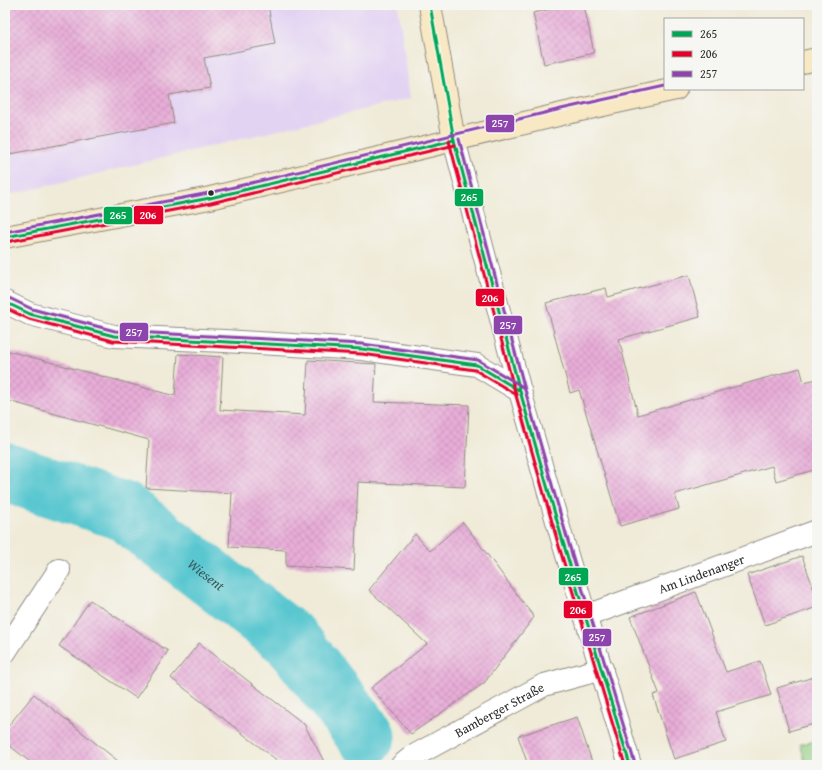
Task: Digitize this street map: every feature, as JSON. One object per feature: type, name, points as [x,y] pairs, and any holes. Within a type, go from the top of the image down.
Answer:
[{"type":"main road","points":[[430,5],[454,140]]},
{"type":"main road","points":[[804,62],[817,59]]},
{"type":"main road","points":[[5,237],[210,198],[562,114],[671,90]]},
{"type":"street","points":[[454,140],[520,391],[561,535],[630,765]]},
{"type":"street","points":[[5,302],[30,314],[114,336],[362,349],[477,365],[520,391]]},
{"type":"street","name":"Am Lindenanger","points":[[586,616],[817,531]]},
{"type":"street","points":[[6,650],[59,570]]},
{"type":"street","name":"Bamberger Straße","points":[[402,765],[412,757],[544,685],[602,670]]},
{"type":"shaded area","points":[[5,5],[398,5],[411,98],[5,196]]},
{"type":"green space","points":[[817,741],[817,765],[806,765],[800,744]]},
{"type":"building","points":[[5,5],[268,5],[275,44],[204,58],[210,88],[169,95],[174,123],[5,155]]},
{"type":"building","points":[[570,5],[584,5],[594,53],[544,64],[533,13]]},
{"type":"building","points":[[689,275],[700,317],[619,339],[638,415],[800,368],[804,382],[817,379],[817,469],[776,481],[772,466],[675,494],[679,509],[620,526],[579,390],[570,393],[546,303],[606,288],[608,297]]},
{"type":"building","points":[[5,350],[175,396],[178,354],[223,357],[220,410],[305,415],[308,360],[376,364],[374,402],[469,405],[465,487],[358,482],[354,570],[286,566],[286,550],[229,547],[232,493],[146,488],[149,440],[5,400]]},
{"type":"building","points":[[463,522],[534,617],[484,683],[411,734],[371,688],[427,644],[369,590],[415,534],[430,551]]},
{"type":"building","points":[[802,556],[817,598],[817,607],[765,625],[747,575]]},
{"type":"building","points":[[696,592],[726,672],[760,661],[771,695],[716,712],[726,742],[674,759],[653,695],[659,693],[630,617]]},
{"type":"building","points":[[90,600],[168,651],[136,698],[59,646]]},
{"type":"building","points":[[199,643],[304,724],[326,765],[283,765],[171,678]]},
{"type":"building","points":[[817,676],[817,723],[789,731],[777,688]]},
{"type":"building","points":[[34,694],[123,765],[34,765],[5,742],[5,730]]},
{"type":"building","points":[[577,717],[593,765],[528,765],[518,736]]},
{"type":"waterway","name":"Wiesent","points":[[5,472],[125,512],[291,640],[366,736]]},
{"type":"transit line","name":"265","points":[[430,5],[454,140],[520,391],[563,542],[630,765]]},
{"type":"transit line","name":"257","points":[[5,232],[209,193],[561,109],[664,86]]},
{"type":"transit line","name":"257","points":[[459,139],[525,390],[568,541],[635,764]]},
{"type":"transit line","name":"265","points":[[5,237],[210,198],[454,140]]},
{"type":"transit line","name":"206","points":[[449,141],[515,392],[558,543],[625,765]]},
{"type":"transit line","name":"206","points":[[6,242],[211,203],[455,145]]},
{"type":"transit line","name":"257","points":[[7,297],[32,309],[115,331],[362,344],[478,360],[523,387]]},
{"type":"transit line","name":"265","points":[[5,302],[30,314],[114,336],[362,349],[477,365],[520,391]]},
{"type":"transit line","name":"206","points":[[5,308],[29,319],[113,341],[362,354],[475,370],[517,395]]}]
